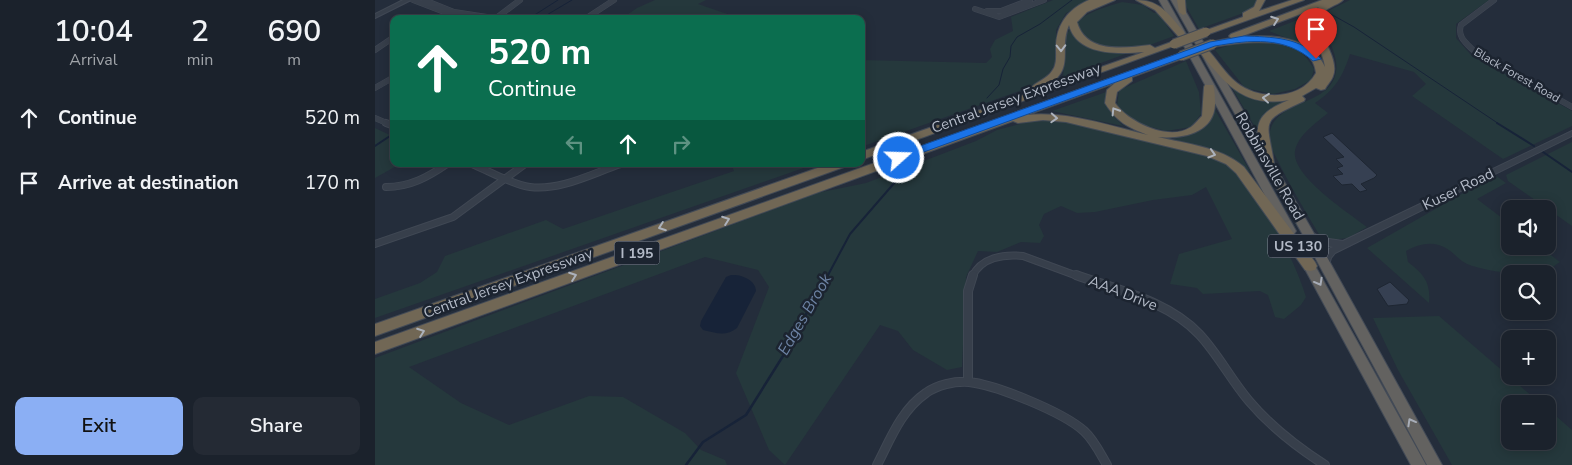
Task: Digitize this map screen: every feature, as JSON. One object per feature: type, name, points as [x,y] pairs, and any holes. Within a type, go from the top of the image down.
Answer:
[{"type":"highway","points":[[865,154],[983,110],[1044,84],[1054,76],[1060,67],[1061,35],[1064,24],[1078,9],[1097,0]]},
{"type":"highway","points":[[1111,0],[1087,8],[1075,19],[1074,29],[1085,42],[1117,51],[1174,44]]},
{"type":"highway","points":[[1140,0],[1152,4],[1162,11],[1181,34]]},
{"type":"highway","name":"Robbinsville Road","points":[[1163,0],[1416,462]]},
{"type":"highway","name":"Robbinsville Road","points":[[1175,0],[1308,233],[1435,465]]},
{"type":"highway","points":[[1181,0],[1183,12]]},
{"type":"highway","points":[[1206,32],[1252,12],[1258,8],[1261,0]]},
{"type":"highway","name":"Central Jersey Expressway","points":[[865,154],[1299,0]]},
{"type":"highway","name":"Central Jersey Expressway","points":[[375,348],[1181,56],[1329,0]]},
{"type":"highway","points":[[1268,163],[1262,132],[1265,121],[1277,109],[1313,93],[1327,79],[1331,69],[1330,58],[1316,28],[1315,20],[1321,10],[1339,0]]},
{"type":"highway","points":[[1203,50],[1233,86],[1258,97],[1279,98],[1302,92],[1313,85],[1321,73],[1319,64],[1312,55],[1287,42],[1254,38],[1213,44]]},
{"type":"highway","points":[[1181,56],[1124,81],[1117,86],[1110,99],[1112,108],[1118,117],[1135,128],[1150,133],[1175,135],[1188,132],[1199,126],[1206,118],[1209,87]]},
{"type":"highway","points":[[906,155],[1009,122],[1043,117],[1066,119],[1210,153],[1230,161],[1240,170],[1310,266]]},
{"type":"highway","name":"Central Jersey Expressway","points":[[375,330],[831,167]]},
{"type":"street","points":[[375,16],[408,0]]},
{"type":"street","points":[[413,0],[454,15]]},
{"type":"street","points":[[424,0],[454,12],[476,15]]},
{"type":"street","points":[[501,15],[520,0]]},
{"type":"street","points":[[591,15],[614,0]]},
{"type":"street","points":[[1029,0],[1001,11],[975,9],[999,17],[1044,0]]},
{"type":"street","name":"Black Forest Road","points":[[1494,0],[1461,25],[1460,35],[1465,43],[1480,55],[1572,107]]},
{"type":"street","points":[[375,50],[390,39]]},
{"type":"street","points":[[375,88],[390,79]]},
{"type":"street","points":[[375,118],[390,124]]},
{"type":"street","name":"Kuser Road","points":[[1325,265],[1327,257],[1332,251],[1572,133]]},
{"type":"street","points":[[387,187],[396,188],[418,182],[442,167]]},
{"type":"street","points":[[480,167],[537,189],[550,187],[612,167]]},
{"type":"street","points":[[375,244],[453,217],[521,167]]},
{"type":"street","points":[[1308,233],[1320,241],[1344,245]]},
{"type":"street","name":"AAA Drive","points":[[968,382],[968,291],[971,277],[979,267],[991,259],[1006,255],[1023,256],[1149,302],[1174,314],[1199,334],[1249,401],[1264,417],[1293,443],[1325,465]]},
{"type":"street","points":[[877,465],[903,417],[917,400],[945,384],[968,382],[986,385],[1065,417],[1084,431],[1107,465]]},
{"type":"green space","points":[[655,0],[706,0],[698,4],[730,15],[627,15]]},
{"type":"green space","points":[[1053,0],[1094,0],[1066,13],[1056,30],[1056,63],[1042,83],[865,146],[865,60],[986,63],[992,57],[990,49],[995,40],[1013,31],[1011,17]]},
{"type":"green space","points":[[1186,0],[1257,0],[1258,2],[1249,11],[1199,29],[1186,6]]},
{"type":"green space","points":[[1350,0],[1489,0],[1456,24],[1456,38],[1471,55],[1572,111],[1572,126],[1503,159],[1412,96],[1426,84],[1414,72],[1350,54],[1333,88],[1315,103],[1328,113],[1304,135],[1295,151],[1296,161],[1311,182],[1367,227],[1348,238],[1323,241],[1288,181],[1271,148],[1269,140],[1272,126],[1279,116],[1323,92],[1332,83],[1336,71],[1336,59],[1320,20],[1324,13]]},
{"type":"green space","points":[[1122,2],[1143,5],[1154,13],[1158,13],[1174,36],[1063,77],[1066,36],[1076,22],[1090,13]]},
{"type":"green space","points":[[1308,16],[1320,51],[1269,31]]},
{"type":"green space","points":[[1251,42],[1280,43],[1302,53],[1314,69],[1311,80],[1295,89],[1273,94],[1245,88],[1215,50],[1230,45]]},
{"type":"green space","points":[[1186,61],[1199,92],[1201,114],[1191,127],[1166,131],[1132,122],[1117,107],[1119,90]]},
{"type":"green space","points":[[1232,88],[1261,100],[1293,100],[1271,110],[1258,132]]},
{"type":"green space","points":[[1109,91],[1109,106],[1123,126],[1052,111]]},
{"type":"green space","points":[[1214,108],[1251,173],[1213,151],[1172,139],[1184,137],[1208,125]]},
{"type":"green space","points":[[1059,120],[1217,158],[1231,168],[1258,201],[1282,241],[1306,297],[1301,305],[1284,319],[1275,317],[1268,295],[1260,291],[1203,294],[1197,288],[1170,284],[1179,254],[1232,239],[1206,187],[1192,195],[1153,200],[1095,212],[1077,213],[1061,206],[1044,214],[1039,225],[1044,236],[1040,243],[1021,242],[997,252],[978,251],[966,277],[962,367],[947,370],[913,350],[898,331],[880,325],[785,465],[769,450],[736,373],[769,287],[758,270],[705,257],[409,367],[461,403],[509,425],[589,396],[623,397],[685,433],[701,450],[725,460],[727,465],[375,465],[375,358],[817,193],[866,183],[976,141],[997,130],[1027,122]]},
{"type":"green space","points":[[375,128],[390,135],[390,167],[395,167],[375,178]]},
{"type":"green space","points":[[1572,142],[1572,226],[1556,215],[1556,200],[1535,200],[1508,181],[1506,175]]},
{"type":"green space","points":[[732,167],[806,167],[375,318],[375,299],[420,283],[437,272],[445,256],[546,220],[563,229],[734,171]]},
{"type":"green space","points":[[1495,175],[1506,183],[1477,199],[1501,217],[1501,255],[1551,255],[1560,262],[1556,265],[1501,265],[1501,272],[1473,266],[1438,245],[1427,244],[1417,246],[1406,251],[1408,262],[1425,280],[1429,290],[1429,303],[1367,248]]},
{"type":"green space","points":[[1439,316],[1501,369],[1501,385],[1519,385],[1531,395],[1501,395],[1501,450],[1556,450],[1556,416],[1572,430],[1572,465],[1452,465],[1398,370],[1373,318]]},
{"type":"water","points":[[731,275],[747,278],[751,281],[756,291],[737,328],[733,331],[717,333],[703,330],[700,326],[701,321],[726,277]]},
{"type":"building","points":[[1332,133],[1377,175],[1361,184],[1367,190],[1360,192],[1352,184],[1342,185],[1333,176],[1343,174],[1337,168],[1343,166],[1336,159],[1344,157],[1323,137]]},
{"type":"building","points":[[1390,282],[1409,300],[1407,304],[1388,306],[1377,289]]},
{"type":"waterway","points":[[535,15],[558,0]]},
{"type":"waterway","points":[[547,15],[572,0]]},
{"type":"waterway","name":"Edges Brook","points":[[987,98],[999,85],[1003,69],[1010,57],[1011,46],[1017,37],[1040,24],[1072,0]]},
{"type":"waterway","points":[[1327,12],[1354,27],[1499,124]]},
{"type":"waterway","points":[[1497,123],[1534,146]]},
{"type":"waterway","points":[[375,146],[390,136]]},
{"type":"waterway","points":[[1543,152],[1572,172]]},
{"type":"waterway","name":"Edges Brook","points":[[827,277],[850,234],[896,181],[922,160]]},
{"type":"waterway","name":"Edges Brook","points":[[686,465],[703,442],[746,415],[788,348],[827,275]]},
{"type":"route","points":[[899,158],[1213,44],[1254,38],[1273,39],[1295,45],[1307,51],[1316,59]]}]
